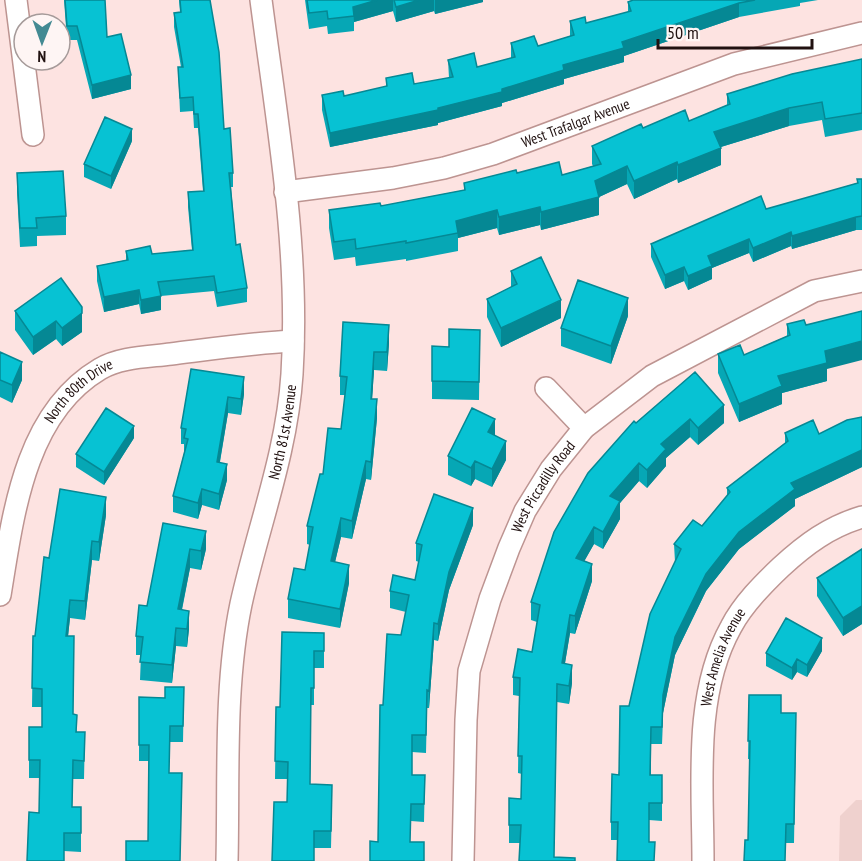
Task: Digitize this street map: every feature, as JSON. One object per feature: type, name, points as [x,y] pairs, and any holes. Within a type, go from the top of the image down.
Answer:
[{"type":"street","points":[[16,0],[33,135]]},
{"type":"street","name":"North 81st Avenue","points":[[227,861],[231,683],[235,641],[241,603],[282,448],[289,406],[293,341],[291,268],[285,192],[261,0]]},
{"type":"street","name":"West Trafalgar Avenue","points":[[285,192],[393,178],[444,168],[493,154],[734,64],[862,33]]},
{"type":"street","name":"West Piccadilly Road","points":[[463,861],[469,671],[478,636],[505,558],[525,511],[551,469],[584,428],[652,376],[814,291],[862,281]]},
{"type":"street","name":"North 80th Drive","points":[[0,595],[8,546],[27,463],[40,434],[54,411],[76,386],[101,368],[126,360],[252,343],[293,341]]},
{"type":"street","points":[[546,388],[584,428]]},
{"type":"street","name":"West Amelia Avenue","points":[[703,861],[705,712],[714,671],[732,626],[766,581],[793,556],[825,532],[862,517]]},
{"type":"shaded area","points":[[856,800],[862,800],[862,861],[839,861],[840,816]]},
{"type":"building","points":[[65,0],[105,0],[107,37],[121,34],[131,75],[92,85],[77,26],[72,26],[72,12],[66,12]]},
{"type":"building","points":[[180,0],[210,0],[219,52],[224,129],[230,128],[233,173],[229,173],[236,245],[240,244],[247,288],[217,293],[214,276],[158,282],[161,296],[141,300],[139,290],[104,297],[97,266],[128,260],[126,251],[150,246],[152,254],[193,250],[188,192],[204,191],[198,114],[194,114],[193,97],[180,98],[178,67],[183,67],[174,13],[181,12]]},
{"type":"building","points":[[307,0],[377,0],[353,7],[354,16],[328,19],[327,11],[309,13]]},
{"type":"building","points":[[394,0],[419,0],[396,7]]},
{"type":"building","points":[[633,0],[755,0],[739,3],[622,42],[624,48],[563,65],[564,70],[502,89],[502,92],[438,108],[438,110],[330,133],[322,95],[343,91],[344,96],[387,86],[386,78],[412,73],[414,84],[453,77],[448,60],[474,53],[477,67],[515,57],[511,43],[534,36],[538,46],[574,35],[570,21],[585,17],[586,23],[631,11],[628,2]]},
{"type":"building","points":[[862,59],[862,113],[825,119],[822,102],[789,108],[714,132],[721,148],[678,165],[677,162],[634,181],[627,166],[595,181],[599,197],[541,212],[540,207],[499,217],[497,210],[456,221],[458,233],[406,243],[406,241],[356,249],[355,239],[334,242],[329,210],[380,203],[381,206],[465,190],[464,183],[559,162],[562,175],[601,164],[592,146],[641,124],[643,128],[685,110],[689,121],[730,104],[727,94],[792,74]]},
{"type":"building","points":[[105,117],[132,129],[111,176],[84,164]]},
{"type":"building","points":[[63,171],[66,216],[36,218],[37,228],[20,228],[17,173]]},
{"type":"building","points":[[857,179],[862,179],[862,216],[792,236],[791,232],[753,248],[749,239],[708,256],[712,266],[688,276],[684,267],[665,275],[651,244],[761,196],[766,209],[858,183]]},
{"type":"building","points":[[541,257],[561,300],[501,328],[487,299],[517,284],[511,271]]},
{"type":"building","points":[[61,278],[82,307],[82,313],[62,328],[56,321],[33,337],[15,311]]},
{"type":"building","points":[[578,280],[628,298],[611,346],[561,328]]},
{"type":"building","points":[[862,311],[862,341],[825,351],[827,363],[778,376],[782,386],[739,404],[718,354],[740,345],[744,355],[790,335],[787,324],[804,320],[806,325]]},
{"type":"building","points":[[343,322],[389,325],[387,352],[374,352],[371,399],[377,399],[371,462],[366,461],[352,521],[341,518],[331,561],[349,565],[340,609],[288,599],[294,568],[305,570],[313,527],[307,526],[320,474],[323,474],[328,428],[341,429],[347,377],[340,376]]},
{"type":"building","points":[[449,329],[480,330],[479,382],[432,381],[432,346],[449,347]]},
{"type":"building","points":[[0,352],[22,362],[12,385],[0,380]]},
{"type":"building","points":[[191,369],[244,377],[241,399],[228,397],[217,462],[227,464],[219,494],[202,489],[198,503],[173,496],[188,439],[184,438],[186,429],[181,428]]},
{"type":"building","points":[[695,372],[724,405],[698,428],[690,419],[661,444],[666,449],[647,470],[639,463],[610,496],[620,501],[603,532],[594,527],[576,558],[592,564],[575,616],[570,615],[562,663],[572,665],[569,686],[557,684],[554,857],[575,858],[575,861],[519,861],[521,825],[509,825],[509,798],[521,799],[522,756],[518,756],[520,678],[513,677],[518,649],[532,652],[540,605],[531,602],[554,532],[588,473],[634,421],[636,423]]},
{"type":"building","points":[[106,408],[134,426],[104,472],[76,454]]},
{"type":"building","points":[[472,408],[495,419],[488,432],[506,441],[492,469],[475,461],[471,468],[448,456]]},
{"type":"building","points":[[862,417],[862,450],[791,483],[795,489],[739,532],[706,574],[675,637],[663,695],[662,727],[651,727],[650,775],[662,775],[662,803],[649,803],[649,842],[655,842],[654,861],[617,861],[618,822],[611,822],[612,774],[619,775],[620,706],[629,706],[650,614],[681,549],[674,544],[693,520],[702,526],[730,492],[727,488],[788,441],[785,433],[813,420],[819,434],[847,420]]},
{"type":"building","points":[[60,489],[106,497],[99,542],[92,541],[85,601],[70,600],[66,636],[74,636],[73,714],[77,715],[76,732],[85,732],[84,761],[73,760],[72,807],[81,807],[81,833],[64,833],[64,861],[27,861],[29,812],[39,813],[40,760],[29,760],[29,727],[42,727],[42,689],[32,688],[33,636],[35,636],[44,557],[49,558]]},
{"type":"building","points":[[434,494],[473,508],[449,572],[438,624],[434,623],[429,691],[427,690],[426,735],[412,735],[412,775],[425,775],[424,804],[411,804],[410,842],[424,842],[424,861],[370,861],[370,841],[378,842],[380,705],[383,705],[387,634],[401,635],[409,595],[390,591],[393,575],[415,580],[422,545],[416,543]]},
{"type":"building","points":[[163,523],[206,531],[201,551],[190,549],[178,609],[189,611],[187,629],[176,628],[172,665],[140,662],[143,637],[136,636],[139,605],[147,606]]},
{"type":"building","points":[[862,549],[862,606],[843,618],[817,578]]},
{"type":"building","points":[[786,618],[822,638],[807,665],[797,659],[792,668],[766,653]]},
{"type":"building","points":[[282,632],[324,633],[324,651],[314,651],[314,688],[311,688],[310,784],[332,785],[331,831],[314,831],[314,861],[272,861],[274,802],[287,802],[288,762],[275,761],[276,707],[280,707]]},
{"type":"building","points":[[165,687],[184,687],[183,726],[170,726],[169,773],[182,773],[180,861],[126,861],[126,841],[148,841],[149,745],[139,745],[139,697],[165,698]]},
{"type":"building","points":[[749,695],[781,695],[781,713],[796,713],[794,824],[786,824],[785,861],[744,861],[745,840],[748,840]]}]
